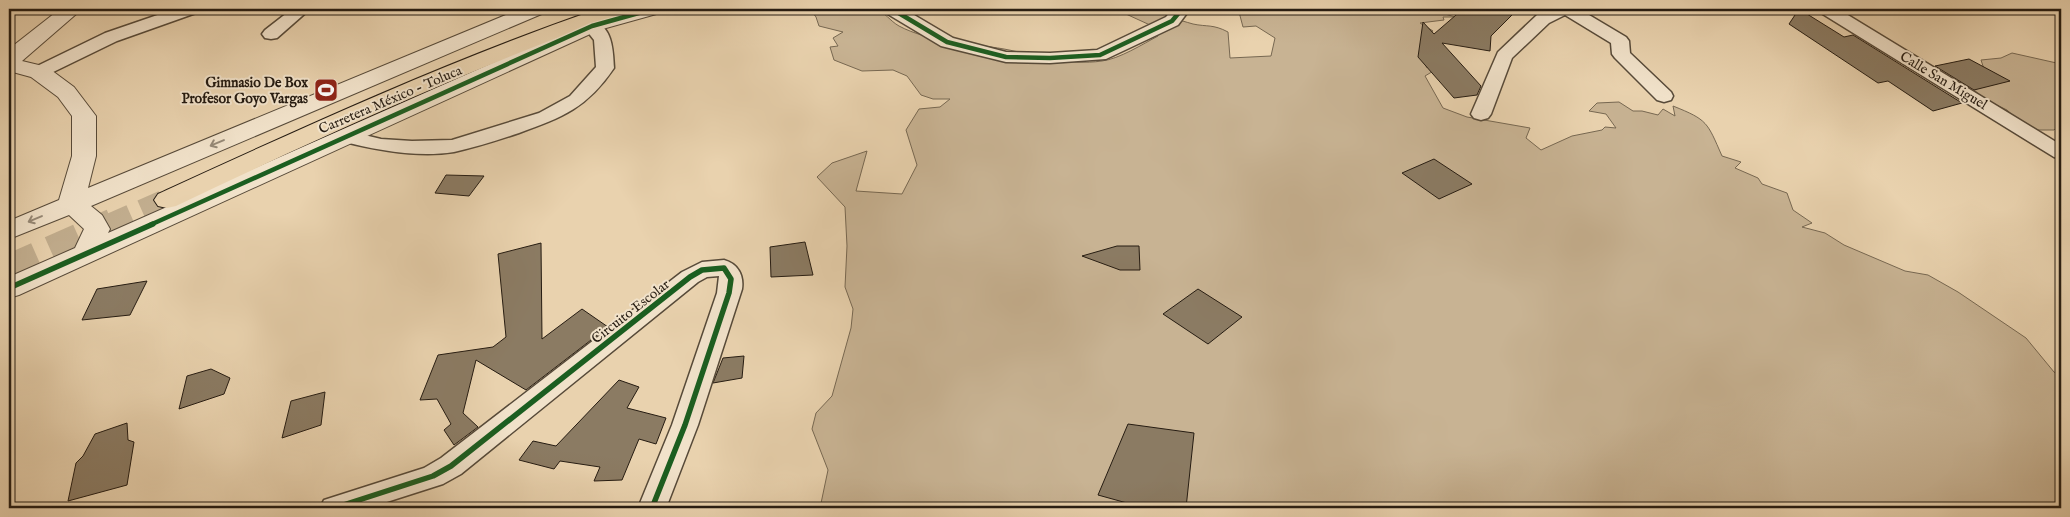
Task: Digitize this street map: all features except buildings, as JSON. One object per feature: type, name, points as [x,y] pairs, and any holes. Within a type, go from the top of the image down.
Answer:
[{"type":"main road","name":"Carretera México - Toluca","points":[[563,9],[514,28],[162,194],[549,33],[618,9]]},
{"type":"street","points":[[9,60],[72,9]]},
{"type":"street","points":[[39,72],[111,37],[190,9]]},
{"type":"street","points":[[271,34],[302,9]]},
{"type":"street","points":[[9,231],[537,9]]},
{"type":"street","points":[[9,288],[348,138],[592,26],[653,9]]},
{"type":"street","points":[[892,9],[947,42],[1006,57],[1050,58],[1100,55],[1172,22],[1182,9]]},
{"type":"street","points":[[1481,114],[1504,56],[1543,19],[1562,9]]},
{"type":"street","points":[[1567,9],[1620,41],[1621,54],[1664,96]]},
{"type":"street","name":"Calle San Miguel","points":[[1827,9],[2061,153]]},
{"type":"street","points":[[348,138],[381,145],[404,147],[452,146],[490,136],[546,117],[577,100],[605,68],[603,40],[592,26]]},
{"type":"street","points":[[9,64],[39,72],[66,92],[84,116],[84,156],[71,204]]},
{"type":"street","points":[[71,204],[93,221],[97,229],[86,253]]},
{"type":"street","name":"Circuito Escolar","points":[[334,508],[433,476],[451,466],[690,277],[702,270],[724,268],[730,273],[732,280],[729,293],[685,425],[652,508]]},
{"type":"shaded area","points":[[810,9],[875,9],[882,12],[899,26],[923,36],[1064,61],[1089,62],[1109,60],[1131,51],[1158,36],[1150,25],[1115,9],[1169,9],[1181,17],[1173,18],[1193,24],[1223,29],[1228,32],[1230,58],[1271,56],[1275,38],[1256,26],[1243,27],[1239,12],[1229,9],[1448,9],[1445,14],[1455,17],[1443,17],[1444,20],[1420,23],[1433,31],[1424,36],[1431,58],[1426,67],[1435,70],[1425,76],[1443,108],[1467,117],[1530,128],[1526,138],[1541,150],[1572,136],[1602,130],[1605,127],[1616,128],[1606,114],[1589,111],[1597,103],[1619,102],[1633,111],[1658,115],[1663,109],[1675,116],[1673,106],[1705,123],[1722,156],[1741,162],[1735,168],[1758,178],[1762,184],[1787,193],[1793,210],[1812,223],[1802,227],[1825,233],[1844,245],[1905,271],[1928,275],[1958,292],[2026,338],[2054,372],[2061,377],[2061,508],[820,508],[828,470],[812,429],[816,413],[832,396],[851,328],[853,309],[845,287],[847,246],[845,207],[817,177],[832,163],[867,151],[856,191],[902,194],[917,165],[906,130],[919,109],[940,107],[950,99],[933,99],[921,95],[907,76],[893,70],[862,71],[834,60],[830,47],[838,46],[833,38],[843,32],[819,26],[816,17]]},
{"type":"shaded area","points":[[2012,53],[2061,64],[2061,123],[2054,130],[2034,130],[2019,121],[2007,110],[1986,100],[1974,90],[1984,69],[1981,60],[2001,58]]},
{"type":"tunnel","points":[[110,225],[167,200]]},
{"type":"tunnel","points":[[9,270],[113,224]]},
{"type":"cycle path","points":[[9,288],[592,26],[653,9]]},
{"type":"cycle path","points":[[892,9],[947,42],[1006,57],[1050,58],[1100,55],[1172,21],[1182,9]]},
{"type":"cycle path","points":[[334,508],[433,476],[451,466],[690,277],[702,270],[724,268],[731,279],[729,293],[685,425],[652,508]]},
{"type":"place","name":"Gimnasio De Box Profesor Goyo Vargas","points":[[326,90]]}]
